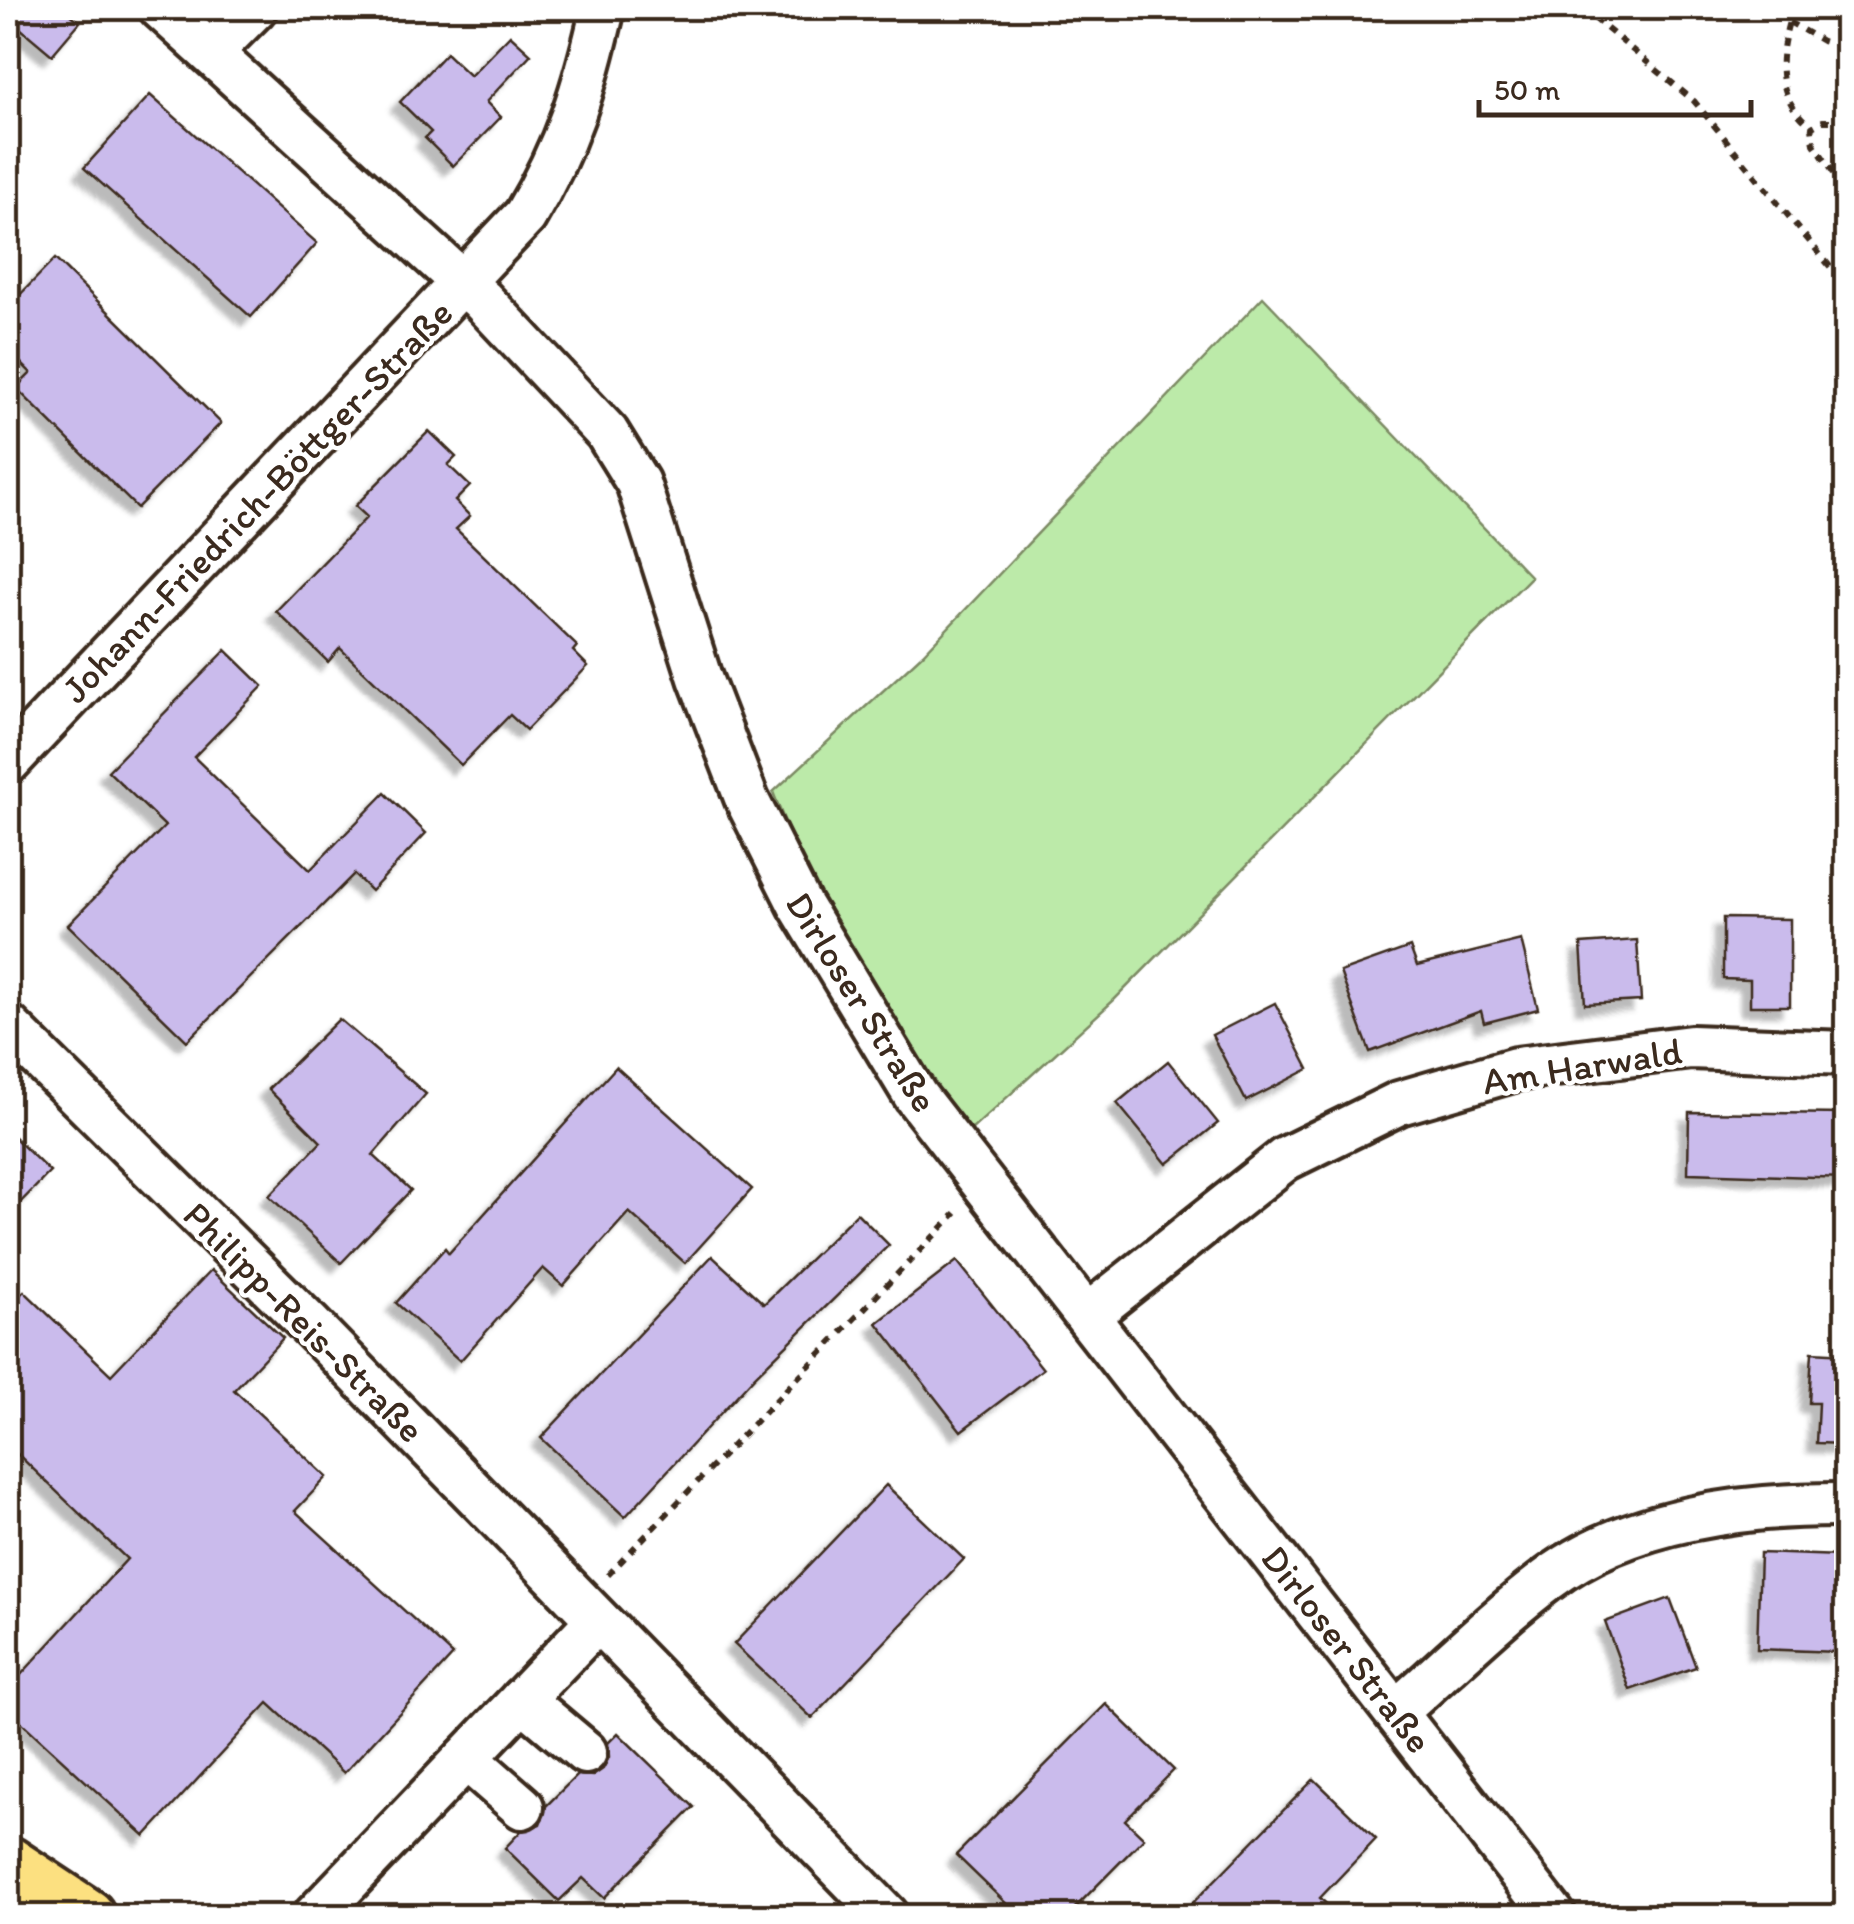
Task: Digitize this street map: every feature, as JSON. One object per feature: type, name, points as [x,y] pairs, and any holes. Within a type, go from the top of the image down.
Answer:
[{"type":"main road","points":[[8,1864],[88,1916]]},
{"type":"street","name":"Dirloser Straße","points":[[161,8],[464,284],[607,433],[638,483],[721,739],[772,854],[916,1097],[1554,1916]]},
{"type":"street","points":[[210,52],[255,8]]},
{"type":"street","points":[[464,284],[525,216],[557,164],[578,112],[603,8]]},
{"type":"street","name":"Johann-Friedrich-Böttger-Straße","points":[[8,762],[464,284]]},
{"type":"street","name":"Philipp-Reis-Straße","points":[[8,1026],[309,1324],[887,1916]]},
{"type":"street","name":"Am Harwald","points":[[1087,1316],[1284,1159],[1398,1103],[1516,1069],[1691,1048],[1846,1053]]},
{"type":"street","points":[[1396,1711],[1549,1578],[1618,1540],[1694,1519],[1782,1504],[1846,1504]]},
{"type":"street","points":[[316,1916],[522,1699],[588,1614]]},
{"type":"street","points":[[522,1699],[585,1752]]},
{"type":"street","points":[[466,1758],[522,1807]]},
{"type":"path","points":[[1582,8],[1694,101],[1846,286]]},
{"type":"path","points":[[1793,8],[1782,78],[1792,111],[1812,127],[1814,144],[1846,192]]},
{"type":"path","points":[[1788,22],[1822,41],[1846,48]]},
{"type":"path","points":[[1812,127],[1823,121],[1846,122]]},
{"type":"path","points":[[588,1614],[963,1205],[988,1189]]},
{"type":"green space","points":[[1263,297],[1531,577],[1114,1000],[969,1132],[884,1012],[834,926],[773,792],[923,654]]},
{"type":"building","points":[[8,8],[63,8],[80,22],[52,55],[8,18]]},
{"type":"building","points":[[510,35],[531,54],[486,102],[501,117],[453,166],[425,138],[431,132],[400,102],[446,53],[470,76]]},
{"type":"building","points":[[150,95],[317,243],[251,317],[84,168]]},
{"type":"building","points":[[55,259],[221,423],[137,508],[16,388],[31,373],[8,350],[8,307]]},
{"type":"building","points":[[429,431],[456,457],[448,465],[470,486],[455,501],[470,516],[456,529],[577,646],[573,651],[588,666],[526,730],[510,715],[461,765],[340,648],[328,662],[276,611],[367,517],[355,506]]},
{"type":"building","points":[[226,650],[263,686],[194,757],[310,870],[385,793],[426,833],[371,891],[354,874],[187,1041],[68,925],[165,826],[108,771]]},
{"type":"building","points":[[1723,918],[1790,919],[1790,1006],[1750,1006],[1750,980],[1723,979]]},
{"type":"building","points":[[1521,940],[1538,1009],[1484,1023],[1481,1011],[1370,1052],[1340,972],[1410,947],[1417,966]]},
{"type":"building","points":[[1637,940],[1641,1001],[1585,1004],[1581,944]]},
{"type":"building","points":[[1275,1003],[1309,1069],[1246,1101],[1212,1035]]},
{"type":"building","points":[[339,1019],[426,1094],[373,1155],[411,1190],[341,1263],[269,1196],[321,1142],[268,1089]]},
{"type":"building","points":[[1168,1061],[1218,1123],[1167,1164],[1117,1103]]},
{"type":"building","points":[[616,1067],[752,1189],[685,1263],[629,1212],[563,1286],[543,1268],[460,1361],[396,1303],[445,1248],[449,1253]]},
{"type":"building","points":[[1689,1112],[1846,1114],[1846,1178],[1688,1173]]},
{"type":"building","points":[[8,1131],[50,1172],[8,1215]]},
{"type":"building","points":[[857,1213],[889,1245],[755,1376],[625,1517],[541,1438],[712,1256],[764,1304]]},
{"type":"building","points":[[957,1261],[1043,1369],[961,1431],[877,1323]]},
{"type":"building","points":[[211,1270],[283,1338],[234,1390],[327,1477],[295,1511],[453,1655],[344,1773],[268,1703],[145,1836],[8,1710],[8,1689],[127,1559],[8,1445],[8,1308],[24,1291],[111,1375]]},
{"type":"building","points":[[1812,1352],[1846,1354],[1846,1444],[1816,1443],[1818,1403],[1809,1403]]},
{"type":"building","points":[[886,1485],[964,1559],[812,1718],[734,1644]]},
{"type":"building","points":[[1760,1553],[1840,1556],[1837,1652],[1757,1649]]},
{"type":"building","points":[[1670,1598],[1696,1667],[1630,1690],[1605,1622]]},
{"type":"building","points":[[1106,1704],[1174,1770],[1125,1820],[1144,1838],[1067,1916],[1019,1916],[956,1855]]},
{"type":"building","points":[[618,1733],[694,1807],[604,1898],[583,1878],[559,1901],[505,1848],[521,1831],[540,1824],[546,1806],[577,1775],[593,1776],[603,1769],[609,1757],[608,1743]]},
{"type":"building","points":[[1314,1779],[1376,1839],[1320,1898],[1339,1916],[1180,1916]]}]
